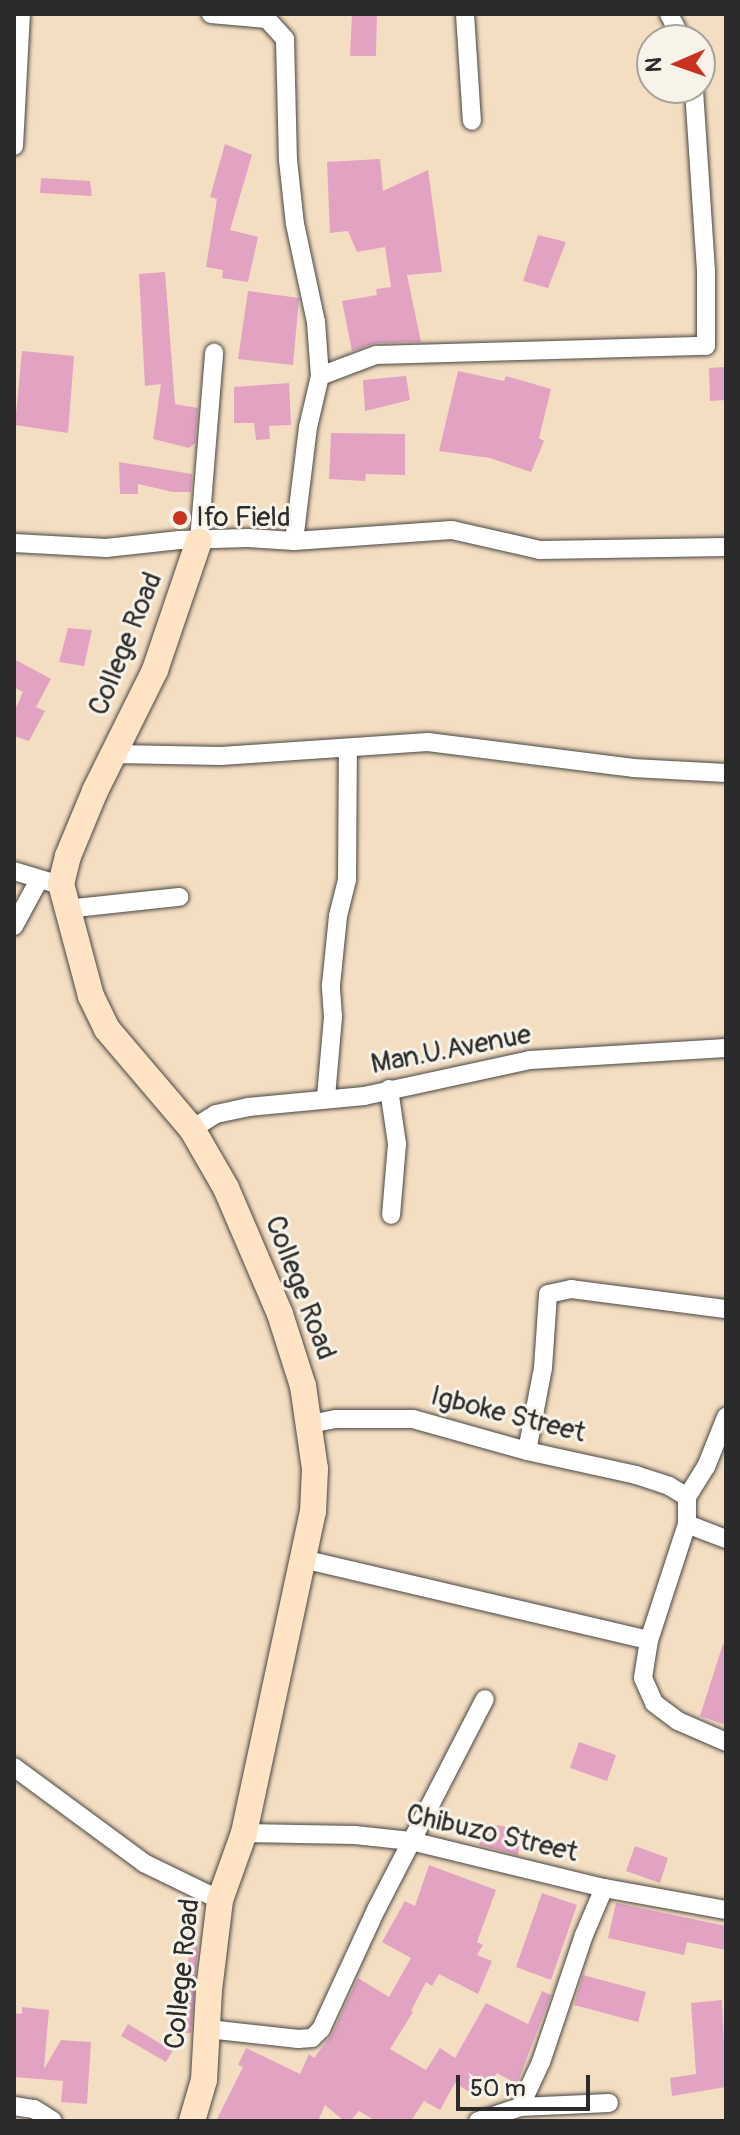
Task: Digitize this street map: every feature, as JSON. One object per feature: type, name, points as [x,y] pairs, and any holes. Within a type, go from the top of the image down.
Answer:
[{"type":"main road","name":"College Road","points":[[192,2121],[204,2080],[220,1900],[244,1833],[313,1512],[315,1469],[310,1424],[303,1386],[280,1314],[226,1188],[192,1129],[107,1029],[91,996],[55,891],[68,856],[155,670],[199,541]]},
{"type":"street","points":[[14,146],[21,14]]},
{"type":"street","points":[[211,14],[267,19],[285,39],[288,160],[295,224],[316,322],[320,376],[308,427],[294,541]]},
{"type":"street","points":[[465,14],[472,121]]},
{"type":"street","points":[[695,104],[706,271],[706,346]]},
{"type":"street","points":[[320,376],[376,355],[726,347]]},
{"type":"street","points":[[199,541],[214,353]]},
{"type":"street","points":[[14,543],[106,548],[180,540],[248,538],[294,541],[452,530],[540,550],[726,547]]},
{"type":"street","points":[[115,754],[221,756],[428,742],[633,768],[726,773]]},
{"type":"street","points":[[326,1097],[333,1017],[331,985],[338,916],[347,880],[348,748]]},
{"type":"street","points":[[14,871],[55,891],[179,897]]},
{"type":"street","points":[[14,926],[55,891]]},
{"type":"street","name":"Man.U.Avenue","points":[[192,1129],[216,1114],[326,1097],[364,1096],[530,1060],[726,1048]]},
{"type":"street","points":[[389,1089],[397,1144],[391,1215]]},
{"type":"street","points":[[527,1451],[543,1368],[548,1294],[571,1289],[726,1309]]},
{"type":"street","points":[[726,1417],[706,1467],[687,1497],[687,1524],[649,1640],[643,1678],[654,1703],[678,1721],[726,1742]]},
{"type":"street","name":"Igboke Street","points":[[310,1424],[336,1419],[413,1419],[527,1451],[636,1475],[669,1486],[687,1497]]},
{"type":"street","points":[[687,1524],[726,1539]]},
{"type":"street","points":[[303,1559],[649,1640]]},
{"type":"street","points":[[208,2029],[298,2039],[312,2038],[321,2029],[411,1841],[485,1699]]},
{"type":"street","points":[[14,1767],[144,1863],[220,1900]]},
{"type":"street","name":"Chibuzo Street","points":[[244,1833],[355,1835],[411,1841],[604,1888],[726,1910]]},
{"type":"street","points":[[520,2107],[541,2062],[584,1935],[604,1888]]},
{"type":"street","points":[[478,2121],[520,2107],[609,2103]]},
{"type":"street","points":[[14,2106],[34,2109],[53,2121]]},
{"type":"building","points":[[352,14],[377,14],[376,56],[350,56]]},
{"type":"building","points":[[225,144],[252,155],[230,230],[258,237],[248,282],[222,278],[223,270],[206,267],[217,199],[210,197]]},
{"type":"building","points":[[380,159],[383,191],[428,170],[442,272],[407,275],[421,342],[375,343],[352,351],[342,301],[377,295],[376,289],[391,287],[385,247],[357,252],[348,231],[330,233],[327,162]]},
{"type":"building","points":[[41,178],[90,181],[92,196],[40,193]]},
{"type":"building","points":[[538,235],[566,242],[548,288],[523,281]]},
{"type":"building","points":[[165,272],[175,404],[198,408],[195,443],[189,448],[153,439],[161,384],[145,386],[139,274]]},
{"type":"building","points":[[248,291],[299,298],[293,365],[238,359]]},
{"type":"building","points":[[22,351],[74,356],[68,433],[15,425]]},
{"type":"building","points":[[726,367],[726,400],[710,401],[709,368]]},
{"type":"building","points":[[458,371],[504,381],[506,376],[551,389],[539,438],[544,441],[531,472],[490,458],[439,451]]},
{"type":"building","points":[[406,376],[410,400],[365,411],[363,380]]},
{"type":"building","points":[[289,383],[291,425],[269,426],[270,439],[256,440],[254,423],[234,423],[234,387]]},
{"type":"building","points":[[331,433],[405,434],[405,475],[366,474],[365,481],[329,479]]},
{"type":"building","points":[[119,462],[192,474],[191,492],[173,492],[138,484],[138,494],[120,494]]},
{"type":"building","points":[[68,628],[92,630],[84,666],[59,662]]},
{"type":"building","points":[[14,659],[51,679],[36,707],[45,711],[29,741],[14,736],[14,712],[23,692],[14,687]]},
{"type":"building","points":[[723,1644],[726,1644],[726,1725],[700,1716]]},
{"type":"building","points":[[579,1742],[616,1755],[607,1781],[570,1768]]},
{"type":"building","points":[[483,1823],[522,1829],[518,1855],[479,1845]]},
{"type":"building","points":[[635,1846],[668,1858],[660,1883],[626,1871]]},
{"type":"building","points":[[429,1865],[496,1890],[477,1942],[483,1945],[477,1955],[492,1961],[478,1994],[439,1974],[432,1986],[426,1982],[413,2012],[390,2049],[426,2070],[440,2048],[455,2058],[486,2003],[528,2024],[542,1991],[551,1995],[517,2084],[497,2073],[479,2098],[455,2083],[440,2110],[424,2101],[411,2121],[376,2121],[359,2111],[350,2121],[344,2121],[325,2105],[318,2121],[216,2121],[243,2067],[238,2065],[246,2048],[300,2074],[309,2054],[314,2058],[332,2034],[358,1978],[389,1997],[411,1958],[382,1942],[405,1901],[415,1906]]},
{"type":"building","points":[[542,1893],[577,1905],[551,1980],[516,1967]]},
{"type":"building","points":[[616,1903],[726,1926],[726,1950],[687,1942],[684,1955],[608,1938]]},
{"type":"building","points":[[189,1945],[198,1946],[191,2033],[185,2033]]},
{"type":"building","points":[[583,1975],[646,1992],[638,2022],[574,2005]]},
{"type":"building","points":[[722,2000],[726,2087],[672,2096],[670,2078],[696,2074],[691,2003]]},
{"type":"building","points":[[22,2007],[49,2010],[44,2069],[61,2040],[91,2042],[87,2104],[61,2102],[63,2081],[14,2077],[14,2013],[22,2014]]},
{"type":"building","points":[[128,2024],[166,2047],[175,2047],[166,2062],[121,2036]]},
{"type":"place","name":"Ifo Field","points":[[180,518]]}]
